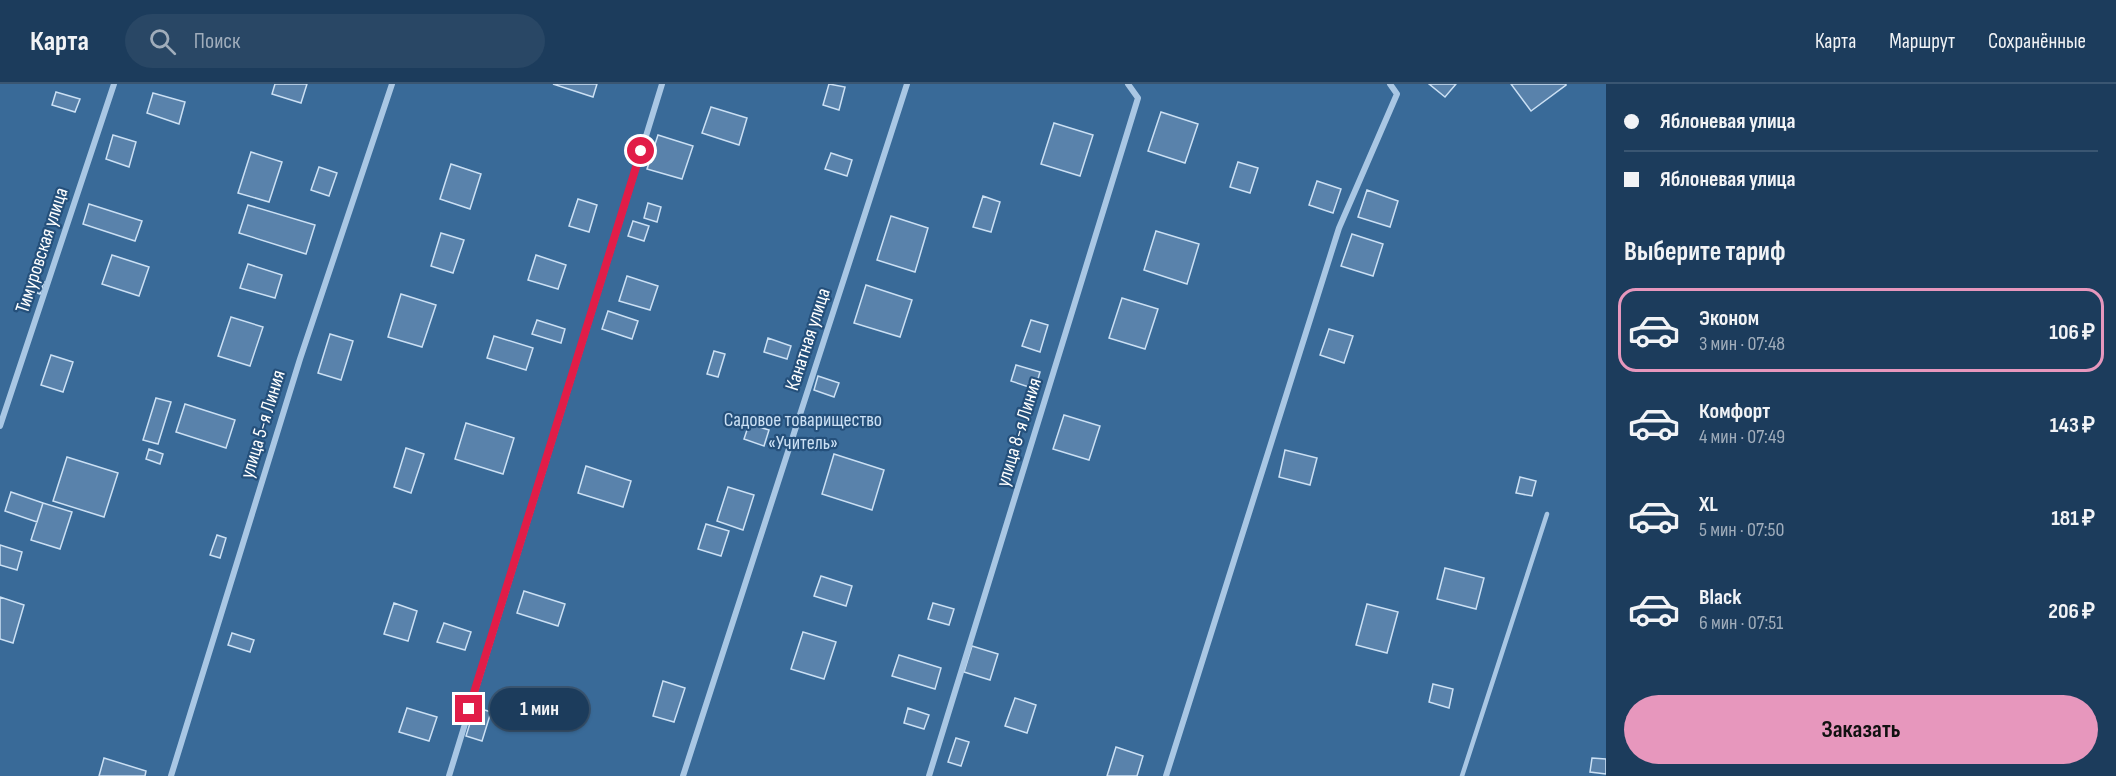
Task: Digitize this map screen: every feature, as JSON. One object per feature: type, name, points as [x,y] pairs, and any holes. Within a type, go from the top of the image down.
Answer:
[{"type":"street","name":"Тимуровская улица","points":[[0,426],[114,84]]},
{"type":"street","name":"улица 5-я Линия","points":[[171,776],[300,359],[392,84]]},
{"type":"street","points":[[448,776],[662,84]]},
{"type":"street","name":"Канатная улица","points":[[683,776],[907,84]]},
{"type":"street","name":"улица 8-я Линия","points":[[929,776],[1138,98],[1128,84]]},
{"type":"street","points":[[1166,776],[1339,228],[1397,94],[1389,84]]},
{"type":"lane","points":[[1462,776],[1547,514]]},
{"type":"green space","name":"Садовое товарищество «Учитель»","points":[[0,84],[1606,84],[1606,776],[0,776]]},
{"type":"building","points":[[275,84],[307,84],[301,103],[272,94]]},
{"type":"building","points":[[553,84],[597,84],[593,97]]},
{"type":"building","points":[[829,84],[845,87],[839,110],[823,105]]},
{"type":"building","points":[[1429,84],[1456,84],[1445,97]]},
{"type":"building","points":[[1511,84],[1566,84],[1566,85],[1531,111]]},
{"type":"building","points":[[56,92],[80,99],[75,112],[52,105]]},
{"type":"building","points":[[153,93],[185,102],[179,124],[147,113]]},
{"type":"building","points":[[711,107],[747,118],[739,145],[702,133]]},
{"type":"building","points":[[1161,112],[1198,124],[1185,163],[1148,151]]},
{"type":"building","points":[[1054,123],[1093,135],[1080,176],[1041,164]]},
{"type":"building","points":[[113,135],[136,142],[129,167],[106,159]]},
{"type":"building","points":[[658,135],[693,146],[682,179],[647,169]]},
{"type":"building","points":[[251,152],[282,162],[269,202],[238,193]]},
{"type":"building","points":[[831,153],[852,160],[847,176],[825,169]]},
{"type":"building","points":[[1238,162],[1258,168],[1250,193],[1230,187]]},
{"type":"building","points":[[451,164],[481,174],[470,209],[440,199]]},
{"type":"building","points":[[319,167],[337,173],[329,196],[311,190]]},
{"type":"building","points":[[1317,181],[1341,189],[1333,213],[1309,205]]},
{"type":"building","points":[[1367,190],[1398,201],[1390,227],[1358,217]]},
{"type":"building","points":[[983,196],[1000,202],[991,232],[973,227]]},
{"type":"building","points":[[578,199],[597,205],[589,232],[569,226]]},
{"type":"building","points":[[648,203],[661,207],[657,222],[644,218]]},
{"type":"building","points":[[89,204],[142,221],[135,241],[83,224]]},
{"type":"building","points":[[248,205],[315,225],[306,254],[239,233]]},
{"type":"building","points":[[891,216],[928,228],[915,272],[877,260]]},
{"type":"building","points":[[633,221],[649,226],[644,241],[628,236]]},
{"type":"building","points":[[1156,231],[1199,244],[1187,284],[1144,270]]},
{"type":"building","points":[[441,233],[464,240],[453,273],[431,266]]},
{"type":"building","points":[[1352,234],[1383,244],[1373,276],[1341,266]]},
{"type":"building","points":[[112,255],[149,267],[139,296],[102,284]]},
{"type":"building","points":[[536,255],[566,265],[558,289],[528,280]]},
{"type":"building","points":[[248,264],[282,275],[275,298],[240,288]]},
{"type":"building","points":[[627,276],[658,286],[650,310],[619,301]]},
{"type":"building","points":[[30,277],[44,282],[40,294],[26,289]]},
{"type":"building","points":[[866,285],[912,300],[900,337],[854,323]]},
{"type":"building","points":[[401,294],[436,305],[422,347],[388,337]]},
{"type":"building","points":[[1122,298],[1158,309],[1145,349],[1109,338]]},
{"type":"building","points":[[608,311],[638,321],[632,339],[602,329]]},
{"type":"building","points":[[231,317],[263,327],[250,366],[218,356]]},
{"type":"building","points":[[537,320],[565,329],[561,343],[532,334]]},
{"type":"building","points":[[1031,320],[1048,325],[1040,352],[1022,346]]},
{"type":"building","points":[[1329,329],[1353,336],[1344,363],[1320,355]]},
{"type":"building","points":[[330,334],[353,341],[341,380],[318,373]]},
{"type":"building","points":[[494,336],[533,348],[526,370],[487,358]]},
{"type":"building","points":[[768,338],[791,346],[787,359],[764,352]]},
{"type":"building","points":[[714,351],[725,354],[718,377],[707,374]]},
{"type":"building","points":[[51,355],[73,362],[63,392],[41,385]]},
{"type":"building","points":[[1016,365],[1040,372],[1035,389],[1011,381]]},
{"type":"building","points":[[818,376],[839,383],[834,397],[814,390]]},
{"type":"building","points":[[156,398],[171,402],[158,444],[143,440]]},
{"type":"building","points":[[185,404],[235,420],[226,448],[176,432]]},
{"type":"building","points":[[1064,415],[1100,426],[1089,460],[1053,449]]},
{"type":"building","points":[[466,423],[514,438],[503,474],[455,459]]},
{"type":"building","points":[[749,424],[769,430],[764,446],[744,439]]},
{"type":"building","points":[[406,448],[424,454],[411,493],[394,487]]},
{"type":"building","points":[[149,449],[163,454],[160,464],[146,459]]},
{"type":"building","points":[[1285,450],[1317,458],[1310,485],[1279,477]]},
{"type":"building","points":[[834,454],[884,470],[872,510],[822,494]]},
{"type":"building","points":[[67,457],[118,473],[104,517],[53,501]]},
{"type":"building","points":[[586,466],[631,481],[623,507],[578,493]]},
{"type":"building","points":[[1520,477],[1536,481],[1532,496],[1516,493]]},
{"type":"building","points":[[728,487],[754,495],[743,530],[717,521]]},
{"type":"building","points":[[11,492],[43,503],[37,522],[5,511]]},
{"type":"building","points":[[43,503],[72,512],[60,549],[31,540]]},
{"type":"building","points":[[706,524],[729,531],[721,556],[698,549]]},
{"type":"building","points":[[217,535],[226,538],[220,558],[210,555]]},
{"type":"building","points":[[0,545],[22,552],[17,570],[0,565]]},
{"type":"building","points":[[1445,568],[1484,578],[1476,609],[1437,599]]},
{"type":"building","points":[[821,576],[852,586],[846,606],[814,596]]},
{"type":"building","points":[[524,591],[565,604],[558,626],[517,613]]},
{"type":"building","points":[[0,597],[24,605],[13,643],[0,639]]},
{"type":"building","points":[[394,603],[417,611],[408,641],[384,634]]},
{"type":"building","points":[[933,603],[954,609],[949,625],[928,619]]},
{"type":"building","points":[[1367,604],[1398,612],[1387,653],[1356,645]]},
{"type":"building","points":[[444,623],[471,632],[465,650],[437,642]]},
{"type":"building","points":[[803,632],[836,642],[824,679],[791,669]]},
{"type":"building","points":[[232,633],[254,640],[250,652],[228,645]]},
{"type":"building","points":[[972,646],[998,654],[990,680],[964,672]]},
{"type":"building","points":[[899,655],[941,668],[935,689],[892,676]]},
{"type":"building","points":[[663,681],[685,688],[674,722],[653,716]]},
{"type":"building","points":[[1433,684],[1453,689],[1449,708],[1429,702]]},
{"type":"building","points":[[1015,698],[1036,705],[1027,733],[1005,726]]},
{"type":"building","points":[[475,707],[491,712],[482,741],[466,736]]},
{"type":"building","points":[[407,708],[437,717],[429,741],[399,732]]},
{"type":"building","points":[[908,708],[929,715],[924,729],[904,723]]},
{"type":"building","points":[[956,738],[969,742],[961,766],[948,762]]},
{"type":"building","points":[[1116,747],[1143,756],[1137,776],[1107,776]]},
{"type":"building","points":[[104,758],[146,771],[145,776],[99,776]]},
{"type":"building","points":[[1592,758],[1606,759],[1606,774],[1590,772]]},
{"type":"route","points":[[469,709],[641,151]]}]
